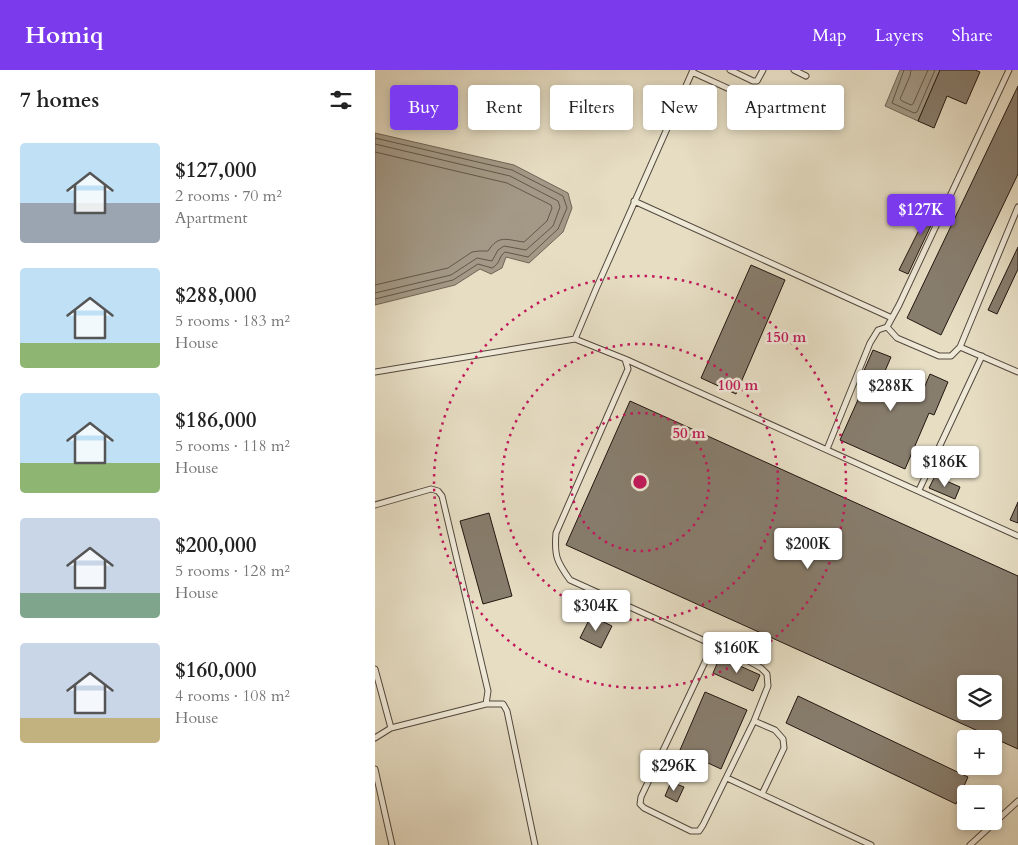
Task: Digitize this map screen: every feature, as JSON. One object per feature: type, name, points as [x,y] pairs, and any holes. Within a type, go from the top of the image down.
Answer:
[{"type":"lane","points":[[730,70],[753,81],[757,81],[763,70]]},
{"type":"lane","points":[[794,70],[806,76]]},
{"type":"lane","points":[[827,449],[870,343],[878,330],[887,327],[892,318],[1009,70]]},
{"type":"lane","points":[[575,339],[634,201],[693,71],[727,87]]},
{"type":"lane","points":[[634,201],[892,318]]},
{"type":"lane","points":[[887,327],[897,338],[939,356],[951,356],[960,346],[1018,207]]},
{"type":"lane","points":[[375,372],[575,339],[625,359],[1018,536]]},
{"type":"lane","points":[[960,346],[1018,372]]},
{"type":"lane","points":[[919,490],[982,356]]},
{"type":"lane","points":[[625,359],[628,369],[556,533],[555,550],[560,565],[571,580],[747,660],[767,674],[767,686],[754,721],[699,831],[691,830],[644,808],[640,804],[641,797],[713,645]]},
{"type":"lane","points":[[375,504],[431,489],[438,491],[442,496],[488,691],[486,704]]},
{"type":"lane","points":[[375,669],[391,728]]},
{"type":"lane","points":[[375,738],[391,728],[486,704],[503,704],[507,711],[535,845]]},
{"type":"lane","points":[[754,721],[775,730],[783,739],[784,748],[762,794]]},
{"type":"lane","points":[[375,769],[393,845]]},
{"type":"lane","points":[[727,778],[871,845]]},
{"type":"lane","points":[[970,845],[1018,801]]},
{"type":"water","points":[[900,70],[940,70],[918,121],[885,106]]},
{"type":"water","points":[[375,133],[514,165],[568,193],[572,208],[563,232],[529,263],[506,257],[502,268],[491,274],[480,269],[455,285],[375,305]]},
{"type":"building","points":[[940,70],[975,70],[980,72],[966,104],[947,96],[934,128],[918,121]]},
{"type":"building","points":[[1018,86],[1018,174],[941,335],[907,318]]},
{"type":"building","points":[[936,196],[943,200],[908,274],[899,270]]},
{"type":"building","points":[[1018,247],[1018,269],[997,314],[988,310]]},
{"type":"building","points":[[751,265],[785,280],[736,394],[701,378]]},
{"type":"building","points":[[873,350],[891,357],[885,371],[924,388],[930,374],[948,382],[934,415],[929,413],[905,469],[840,440],[865,384],[859,382]]},
{"type":"building","points":[[630,401],[1018,576],[1018,749],[1002,742],[1002,730],[976,730],[566,545]]},
{"type":"building","points":[[935,476],[960,487],[955,499],[929,488]]},
{"type":"building","points":[[1018,502],[1018,523],[1010,520]]},
{"type":"building","points":[[489,513],[512,596],[483,604],[460,521]]},
{"type":"building","points":[[591,616],[612,626],[601,648],[580,638]]},
{"type":"building","points":[[720,657],[760,675],[753,691],[713,673]]},
{"type":"building","points":[[705,692],[747,710],[721,769],[680,750]]},
{"type":"building","points":[[798,696],[957,772],[957,775],[968,777],[964,785],[957,785],[956,804],[786,723]]},
{"type":"building","points":[[671,782],[684,787],[677,802],[665,796]]}]
